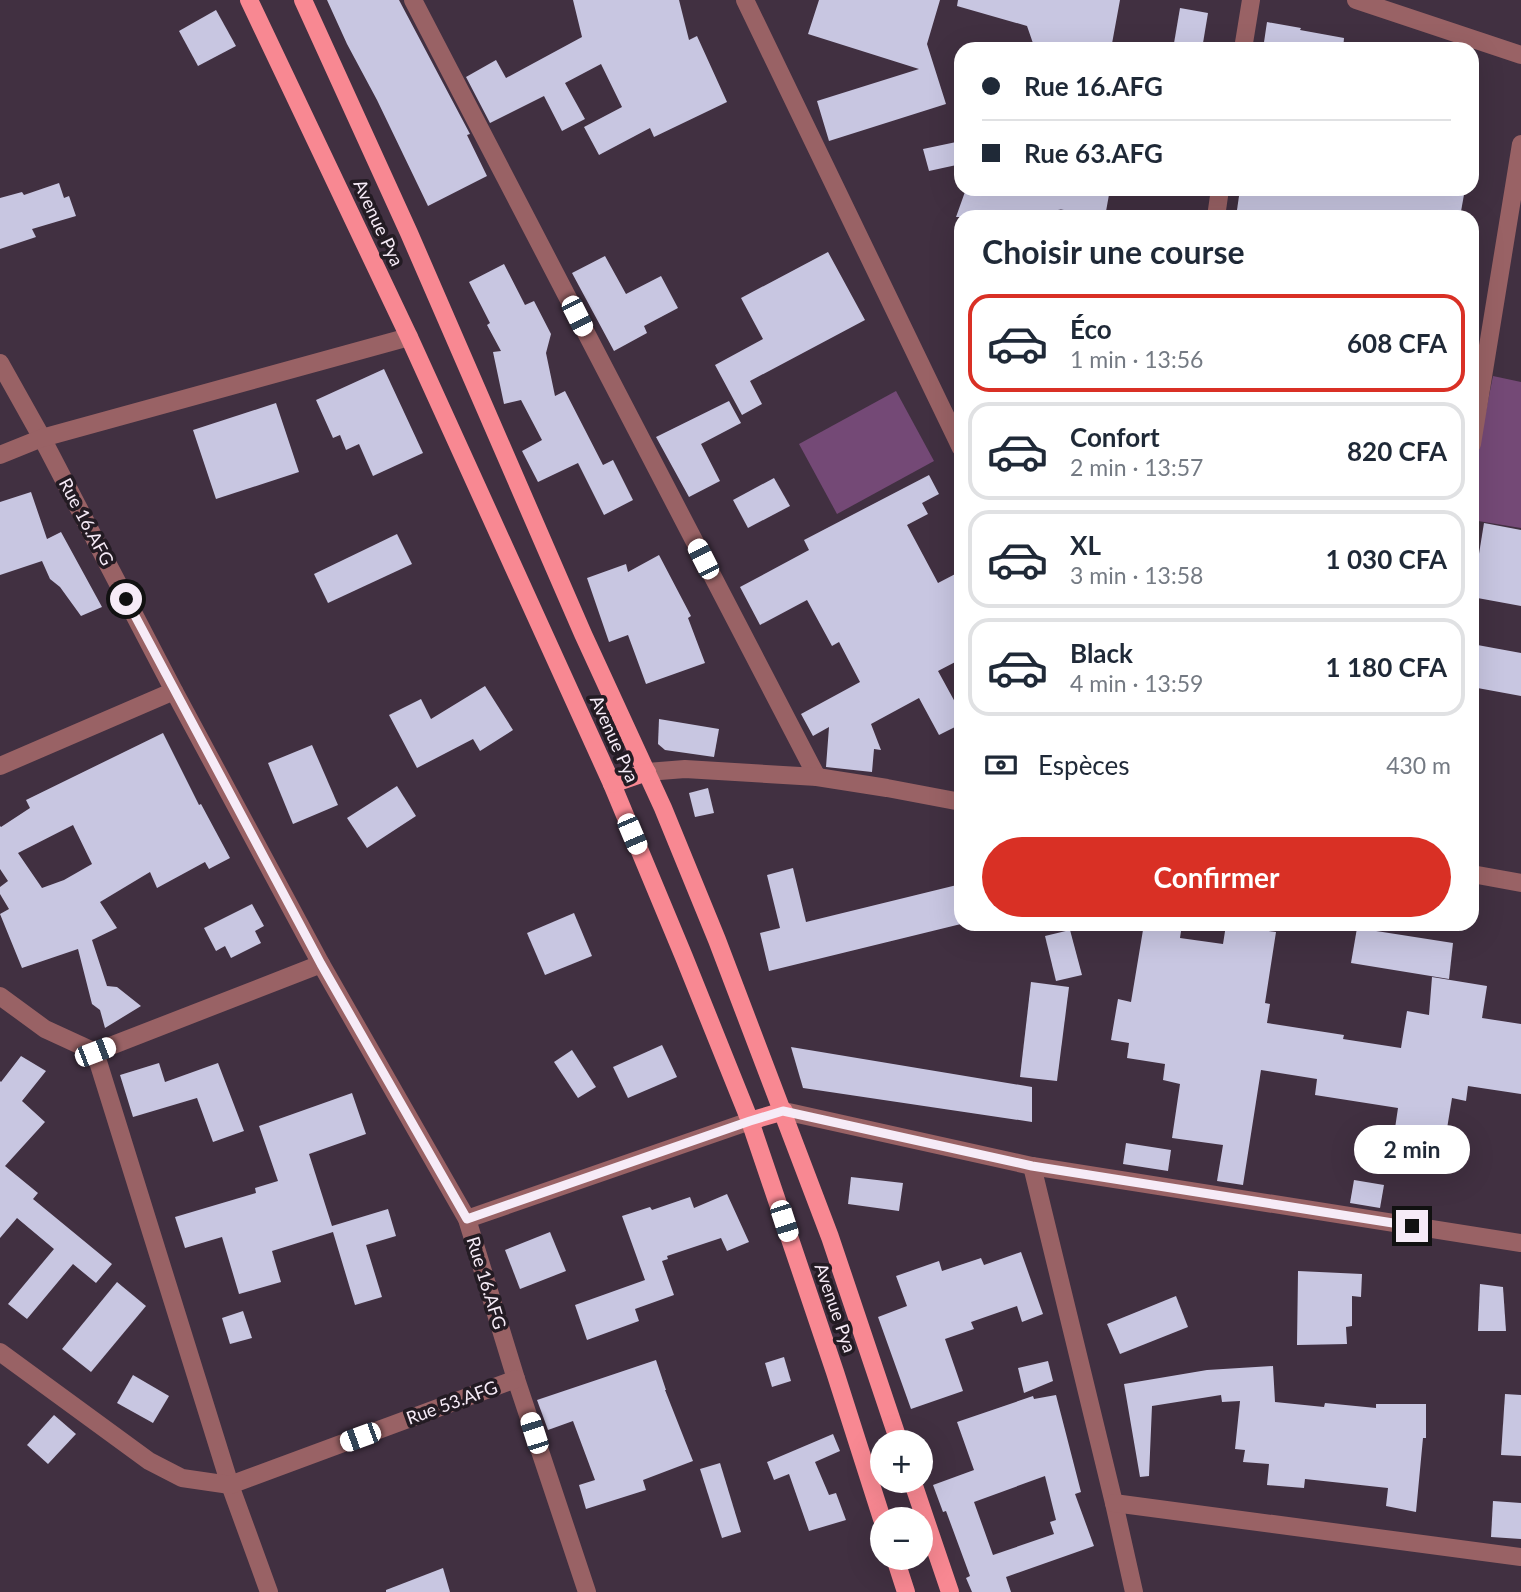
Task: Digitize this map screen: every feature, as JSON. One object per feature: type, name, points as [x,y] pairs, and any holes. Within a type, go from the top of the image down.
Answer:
[{"type":"main road","name":"Avenue Pya","points":[[249,0],[409,337],[612,785],[684,957],[750,1121],[878,1507]]},
{"type":"main road","name":"Avenue Pya","points":[[303,0],[414,245],[583,634],[647,772],[717,940],[830,1237],[895,1430]]},
{"type":"main road","points":[[612,785],[647,772]]},
{"type":"main road","points":[[750,1121],[783,1111]]},
{"type":"main road","points":[[916,1493],[950,1592]]},
{"type":"main road","points":[[899,1570],[906,1592]]},
{"type":"street","points":[[413,0],[817,777]]},
{"type":"street","points":[[745,0],[954,433]]},
{"type":"street","points":[[1244,42],[1251,0]]},
{"type":"street","points":[[1356,0],[1521,55]]},
{"type":"street","points":[[1479,401],[1521,144]]},
{"type":"street","points":[[0,455],[42,438],[409,337]]},
{"type":"street","name":"Rue 16.AFG","points":[[0,363],[321,964],[467,1219],[516,1380],[587,1592]]},
{"type":"street","points":[[0,766],[174,691]]},
{"type":"street","points":[[647,772],[685,769],[817,777],[954,801]]},
{"type":"street","points":[[1479,875],[1521,883]]},
{"type":"street","points":[[0,996],[45,1029],[95,1052],[321,964]]},
{"type":"street","points":[[95,1052],[230,1485],[269,1592]]},
{"type":"street","points":[[783,1111],[1032,1166],[1521,1243]]},
{"type":"street","points":[[467,1219],[750,1121]]},
{"type":"street","points":[[1032,1166],[1134,1592]]},
{"type":"street","points":[[0,1352],[149,1461],[182,1478],[230,1485]]},
{"type":"street","name":"Rue 53.AFG","points":[[230,1485],[516,1380]]},
{"type":"street","points":[[1114,1503],[1521,1557]]},
{"type":"shaded area","points":[[1493,376],[1521,382],[1521,528],[1479,521],[1479,446]]},
{"type":"shaded area","points":[[896,391],[934,461],[837,514],[799,444]]},
{"type":"building","points":[[327,0],[399,0],[470,134],[467,135],[487,176],[428,206]]},
{"type":"building","points":[[573,0],[679,0],[689,40],[697,36],[727,102],[654,137],[650,128],[599,155],[584,127],[622,107],[601,64],[565,83],[585,119],[562,131],[544,96],[490,123],[466,77],[496,60],[506,78],[582,37]]},
{"type":"building","points":[[819,0],[940,0],[927,44],[946,104],[829,141],[817,101],[919,69],[808,34]]},
{"type":"building","points":[[958,0],[1120,0],[1112,42],[1033,42],[1027,26],[957,6]]},
{"type":"building","points":[[1180,8],[1208,13],[1203,42],[1174,42]]},
{"type":"building","points":[[216,10],[236,46],[198,66],[179,31]]},
{"type":"building","points":[[1267,22],[1344,38],[1344,42],[1264,42]]},
{"type":"building","points":[[954,142],[954,166],[929,171],[923,149]]},
{"type":"building","points":[[59,183],[64,198],[69,196],[76,216],[32,229],[36,237],[0,249],[0,198],[22,192],[24,195]]},
{"type":"building","points":[[964,196],[1109,196],[1106,210],[958,210]]},
{"type":"building","points":[[1239,196],[1464,196],[1461,210],[1237,210]]},
{"type":"building","points":[[828,252],[865,320],[750,381],[762,404],[742,415],[715,365],[763,339],[741,298]]},
{"type":"building","points":[[605,256],[626,294],[661,276],[678,308],[644,326],[647,333],[614,351],[572,273]]},
{"type":"building","points":[[504,264],[525,305],[534,301],[551,334],[546,353],[555,396],[565,391],[603,465],[613,460],[633,500],[604,515],[578,463],[538,482],[522,451],[542,440],[521,400],[504,404],[493,352],[501,351],[469,282]]},
{"type":"building","points":[[384,369],[423,453],[373,476],[359,444],[346,450],[340,435],[333,438],[316,400]]},
{"type":"building","points":[[729,401],[741,423],[701,444],[720,481],[689,497],[656,437]]},
{"type":"building","points":[[276,403],[299,472],[216,499],[193,430]]},
{"type":"building","points":[[929,475],[939,494],[922,503],[928,514],[907,525],[938,583],[954,575],[954,663],[938,671],[954,700],[954,728],[939,735],[919,698],[871,724],[881,750],[874,749],[872,772],[826,767],[829,727],[813,736],[801,714],[860,682],[839,642],[832,646],[807,600],[760,625],[740,587],[809,550],[804,540]]},
{"type":"building","points":[[774,478],[790,506],[748,528],[733,500]]},
{"type":"building","points":[[31,492],[47,539],[61,532],[102,607],[81,616],[60,587],[50,579],[42,561],[0,575],[0,502]]},
{"type":"building","points":[[1484,523],[1521,530],[1521,606],[1479,598],[1479,554]]},
{"type":"building","points":[[397,534],[412,564],[328,603],[314,574]]},
{"type":"building","points":[[659,555],[691,616],[688,618],[705,663],[646,684],[628,635],[609,642],[587,578],[626,564],[628,572]]},
{"type":"building","points":[[1479,645],[1521,653],[1521,696],[1479,688]]},
{"type":"building","points":[[485,686],[513,730],[480,751],[473,739],[417,768],[389,715],[421,699],[431,719]]},
{"type":"building","points":[[659,719],[719,729],[714,757],[665,750],[658,744]]},
{"type":"building","points":[[163,733],[199,805],[201,804],[230,858],[209,869],[205,862],[157,888],[150,872],[100,902],[117,928],[92,940],[107,986],[117,987],[141,1006],[105,1028],[100,1010],[92,1004],[78,949],[22,968],[0,914],[9,909],[0,894],[0,887],[8,881],[0,869],[0,826],[30,808],[26,800]],"holes":[[[73,825],[92,864],[64,880],[42,888],[18,853]]]},
{"type":"building","points":[[312,745],[338,805],[293,824],[268,763]]},
{"type":"building","points":[[397,786],[416,816],[367,848],[347,818]]},
{"type":"building","points":[[708,788],[714,813],[695,817],[689,793]]},
{"type":"building","points":[[793,868],[806,922],[954,886],[954,926],[769,971],[760,933],[780,928],[767,875]]},
{"type":"building","points":[[252,904],[264,926],[255,931],[261,943],[231,958],[225,946],[216,951],[204,928]]},
{"type":"building","points":[[574,913],[592,956],[545,975],[527,933]]},
{"type":"building","points":[[1070,931],[1082,975],[1056,981],[1045,936]]},
{"type":"building","points":[[1143,931],[1181,931],[1180,938],[1223,944],[1225,931],[1276,932],[1265,1003],[1270,1004],[1267,1023],[1344,1035],[1343,1039],[1401,1048],[1407,1011],[1429,1015],[1432,977],[1487,986],[1482,1018],[1521,1024],[1521,1094],[1468,1086],[1466,1101],[1452,1098],[1443,1153],[1424,1150],[1425,1140],[1394,1135],[1398,1108],[1315,1095],[1317,1079],[1261,1070],[1243,1185],[1217,1181],[1223,1145],[1172,1138],[1180,1084],[1163,1080],[1165,1064],[1127,1058],[1129,1043],[1111,1040],[1118,999],[1131,1002]]},
{"type":"building","points":[[1356,931],[1376,931],[1453,943],[1449,979],[1351,963]]},
{"type":"building","points":[[1031,982],[1069,987],[1057,1081],[1020,1077]]},
{"type":"building","points":[[662,1045],[677,1077],[628,1098],[613,1067]]},
{"type":"building","points":[[791,1047],[1032,1087],[1032,1122],[803,1088]]},
{"type":"building","points":[[572,1050],[596,1087],[578,1098],[554,1062]]},
{"type":"building","points":[[21,1056],[46,1071],[22,1101],[45,1122],[5,1166],[38,1193],[33,1199],[112,1264],[96,1283],[73,1264],[27,1319],[8,1304],[54,1249],[17,1218],[0,1238],[0,1081]]},
{"type":"building","points":[[159,1063],[165,1082],[218,1063],[244,1131],[213,1142],[197,1098],[133,1117],[120,1075]]},
{"type":"building","points":[[352,1093],[366,1134],[309,1154],[332,1226],[388,1209],[396,1236],[366,1245],[382,1297],[355,1305],[333,1232],[272,1251],[281,1282],[239,1294],[222,1237],[185,1248],[175,1217],[256,1193],[255,1188],[278,1181],[259,1126]]},
{"type":"building","points":[[1126,1143],[1171,1150],[1168,1171],[1123,1164]]},
{"type":"building","points":[[851,1177],[903,1183],[899,1211],[848,1204]]},
{"type":"building","points":[[1354,1180],[1384,1185],[1380,1208],[1350,1203]]},
{"type":"building","points":[[727,1194],[749,1242],[727,1251],[721,1238],[667,1256],[668,1259],[662,1261],[674,1295],[635,1309],[639,1321],[587,1340],[575,1305],[645,1280],[622,1216],[650,1207],[652,1210],[690,1197],[694,1208]]},
{"type":"building","points":[[550,1232],[566,1271],[520,1289],[505,1250]]},
{"type":"building","points":[[1021,1252],[1043,1314],[1022,1322],[1017,1306],[971,1322],[974,1329],[945,1339],[963,1391],[911,1409],[878,1317],[907,1306],[896,1276],[939,1261],[942,1271],[981,1258],[984,1265]]},
{"type":"building","points":[[1298,1271],[1362,1274],[1361,1297],[1352,1296],[1352,1326],[1346,1327],[1347,1344],[1297,1345]]},
{"type":"building","points":[[117,1282],[146,1306],[91,1372],[62,1349]]},
{"type":"building","points":[[1480,1284],[1503,1287],[1506,1331],[1478,1331]]},
{"type":"building","points":[[1176,1296],[1188,1327],[1120,1354],[1107,1324]]},
{"type":"building","points":[[243,1311],[252,1338],[230,1344],[222,1318]]},
{"type":"building","points":[[784,1357],[791,1381],[772,1387],[765,1363]]},
{"type":"building","points":[[656,1360],[693,1461],[643,1480],[646,1490],[586,1509],[579,1485],[595,1480],[573,1421],[548,1430],[537,1400]]},
{"type":"building","points":[[1048,1361],[1053,1381],[1024,1393],[1018,1368]]},
{"type":"building","points":[[1273,1366],[1275,1402],[1376,1408],[1376,1404],[1426,1404],[1426,1438],[1423,1438],[1416,1512],[1386,1506],[1388,1488],[1305,1479],[1304,1488],[1267,1485],[1269,1464],[1243,1462],[1245,1450],[1235,1449],[1240,1401],[1222,1402],[1221,1395],[1152,1406],[1149,1476],[1140,1477],[1124,1384],[1207,1370]]},
{"type":"building","points":[[133,1375],[169,1396],[153,1423],[117,1403]]},
{"type":"building","points":[[1505,1394],[1521,1395],[1521,1456],[1501,1455]]},
{"type":"building","points":[[1056,1395],[1081,1492],[1075,1494],[1094,1546],[1006,1577],[1011,1592],[972,1592],[966,1578],[970,1576],[946,1511],[943,1512],[933,1485],[974,1470],[957,1422],[1033,1396],[1034,1399]],"holes":[[[1045,1476],[1056,1520],[1050,1522],[1054,1534],[993,1555],[974,1502]]]},
{"type":"building","points":[[54,1415],[76,1434],[48,1464],[27,1445]]},
{"type":"building","points":[[833,1434],[840,1451],[815,1462],[829,1495],[836,1493],[846,1520],[809,1531],[789,1474],[774,1480],[767,1462]]},
{"type":"building","points":[[720,1463],[741,1532],[722,1538],[700,1469]]},
{"type":"building","points":[[1493,1501],[1521,1503],[1521,1539],[1491,1537]]},
{"type":"building","points":[[443,1568],[450,1592],[386,1592],[386,1590]]},
{"type":"route","points":[[126,599],[321,964],[467,1219],[783,1111],[1032,1166],[1412,1226]]}]
